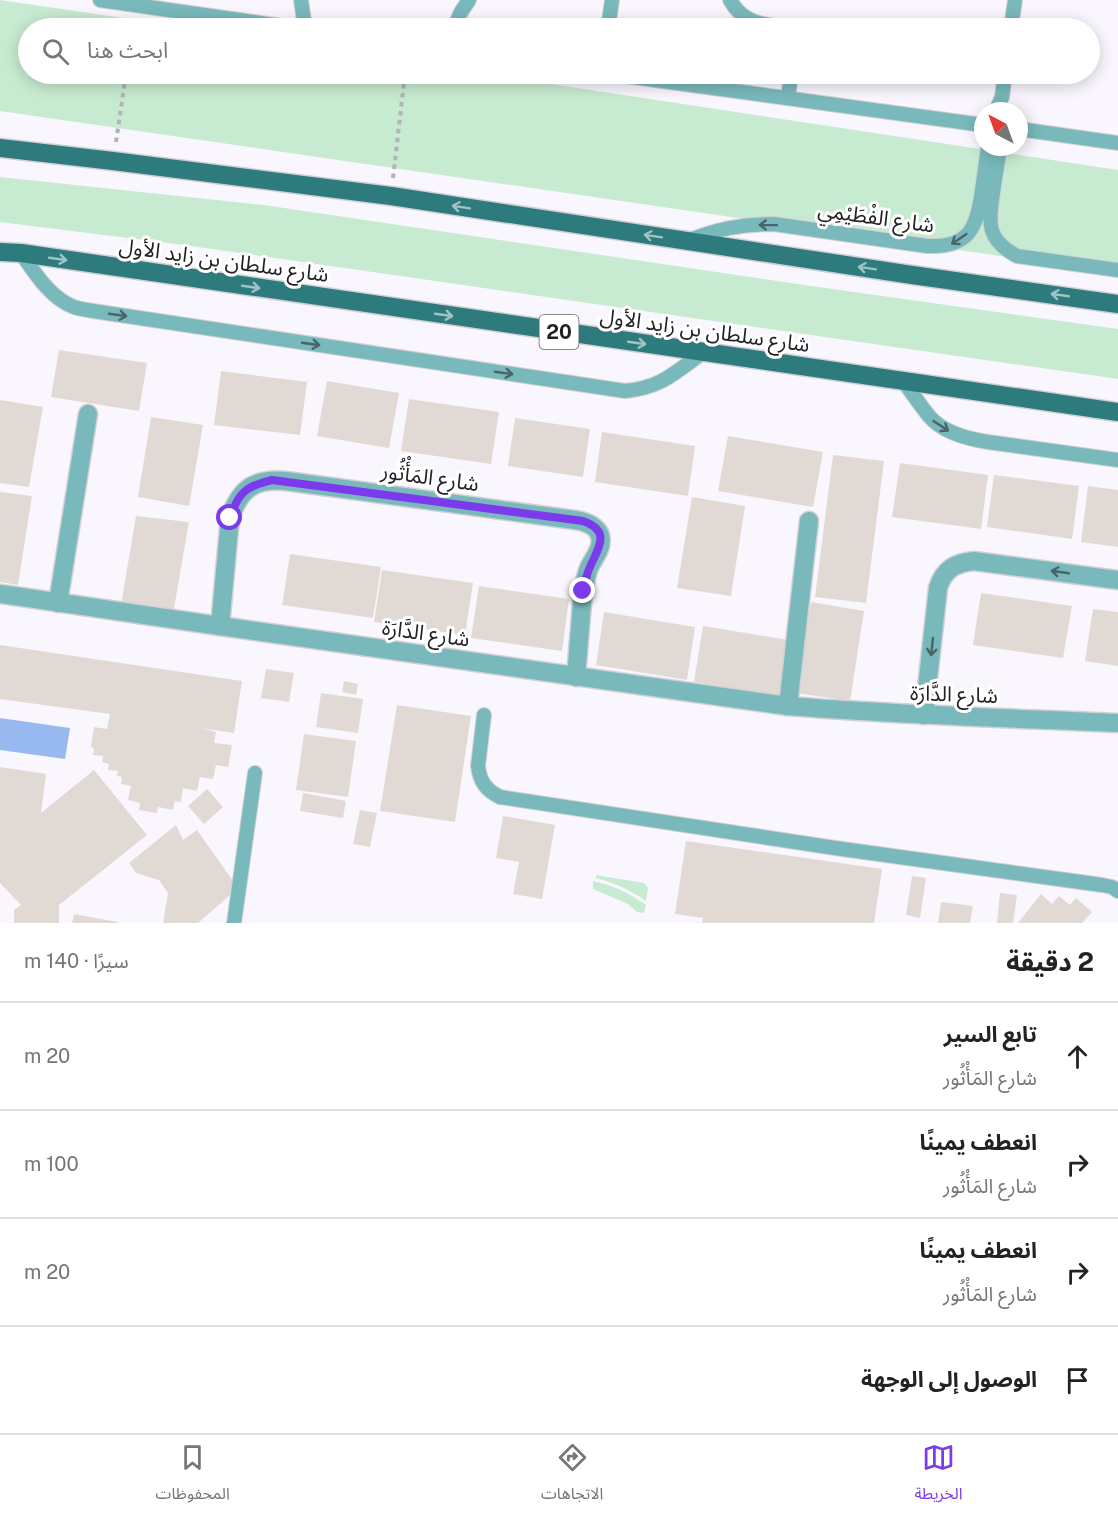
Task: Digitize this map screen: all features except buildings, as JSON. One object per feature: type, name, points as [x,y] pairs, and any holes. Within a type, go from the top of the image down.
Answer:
[{"type":"main road","points":[[0,148],[391,196],[1118,304]]},
{"type":"main road","name":"شارع سلطان بن زايد الأول","points":[[9,254],[1118,412]]},
{"type":"street","points":[[58,603],[88,414]]},
{"type":"street","name":"شارع المَأْثُور","points":[[220,626],[230,518],[235,504],[244,492],[256,483],[272,480],[286,481],[583,521],[597,529],[600,546],[583,591],[576,676]]},
{"type":"street","points":[[788,706],[808,521]]},
{"type":"street","points":[[924,715],[938,588],[941,579],[955,565],[974,561],[1118,580]]},
{"type":"street","name":"شارع الدَّارَة","points":[[0,594],[788,706],[858,712],[1118,723]]},
{"type":"lane","points":[[100,0],[226,18]]},
{"type":"lane","points":[[301,0],[304,18]]},
{"type":"lane","points":[[458,18],[469,0]]},
{"type":"lane","points":[[609,18],[612,0]]},
{"type":"lane","points":[[730,0],[737,11],[747,18]]},
{"type":"lane","points":[[1012,18],[1015,0]]},
{"type":"lane","points":[[685,84],[974,124]]},
{"type":"lane","points":[[788,98],[790,84]]},
{"type":"lane","points":[[1003,84],[1003,102]]},
{"type":"lane","points":[[1000,102],[1002,97]]},
{"type":"lane","points":[[1028,130],[1118,142]]},
{"type":"lane","name":"شارع الفْطَيْمِي","points":[[687,241],[729,227],[774,224],[944,247],[959,241],[971,230],[978,215],[987,156]]},
{"type":"lane","points":[[999,156],[989,216],[991,229],[1001,246],[1017,256],[1118,270]]},
{"type":"lane","points":[[9,254],[55,296],[72,306],[93,311],[624,391],[640,390],[656,385],[702,353]]},
{"type":"lane","points":[[904,381],[930,418],[954,434],[971,439],[1118,460]]},
{"type":"lane","points":[[484,715],[479,774],[485,787],[500,797],[835,848],[1102,885],[1118,891]]},
{"type":"lane","points":[[234,923],[255,772]]},
{"type":"path","points":[[113,161],[125,84]]},
{"type":"path","points":[[391,196],[404,84]]},
{"type":"green space","points":[[0,0],[123,18],[18,18],[18,84],[551,84],[974,148],[974,156],[1026,156],[1118,170],[1118,273],[0,111]]},
{"type":"green space","points":[[0,177],[264,205],[1118,329],[1118,379],[184,245],[0,222]]},
{"type":"green space","points":[[596,875],[644,883],[648,888],[646,901],[622,887],[596,878]]},
{"type":"green space","points":[[593,881],[621,890],[639,900],[646,905],[644,913],[637,912],[628,904],[593,889]]},
{"type":"water","points":[[0,718],[70,728],[65,759],[0,750]]},
{"type":"route","points":[[230,518],[235,504],[244,492],[256,483],[272,480],[583,521],[597,529],[600,537],[600,546],[590,565],[583,591]]}]
